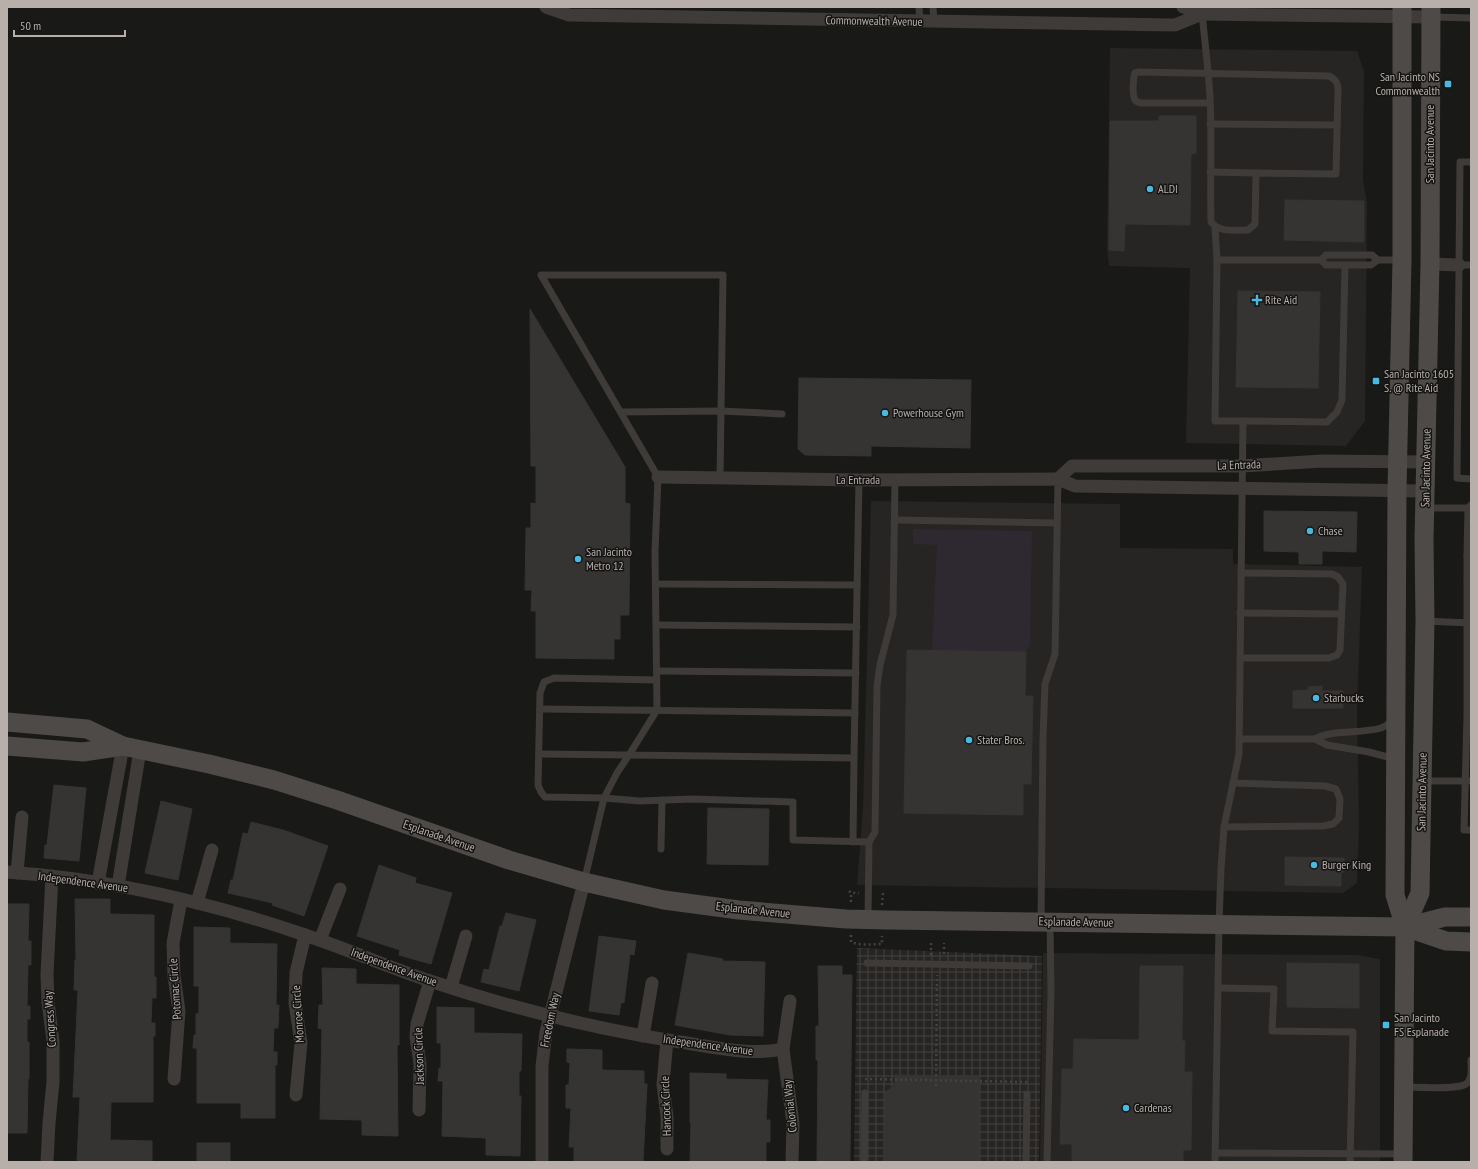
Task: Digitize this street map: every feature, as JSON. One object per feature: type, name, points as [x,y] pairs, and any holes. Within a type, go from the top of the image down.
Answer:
[{"type":"main road","name":"San Jacinto Avenue","points":[[1402,12],[1402,260],[1398,461],[1395,895],[1405,926],[1403,1158]]},
{"type":"main road","name":"San Jacinto Avenue","points":[[1405,926],[1420,893],[1425,621],[1425,499],[1430,264],[1431,12]]},
{"type":"main road","name":"Esplanade Avenue","points":[[7,722],[87,729],[132,748],[209,764],[274,780],[337,800],[509,860],[584,882],[664,900],[739,910],[868,919],[1405,926],[1445,917],[1471,917]]},
{"type":"main road","name":"Esplanade Avenue","points":[[7,746],[84,752],[132,748]]},
{"type":"main road","name":"Esplanade Avenue","points":[[1405,926],[1446,941],[1471,942]]},
{"type":"street","name":"Commonwealth Avenue","points":[[546,7],[569,15],[920,22],[1175,25],[1202,10]]},
{"type":"street","name":"Commonwealth Avenue","points":[[1183,7],[1202,10],[1431,12]]},
{"type":"street","points":[[1430,264],[1465,265]]},
{"type":"street","name":"La Entrada","points":[[1058,479],[1072,466],[1242,466],[1322,461],[1426,462]]},
{"type":"street","name":"La Entrada","points":[[658,476],[859,480],[1058,479],[1075,486],[1398,490],[1425,499]]},
{"type":"street","points":[[98,883],[132,748]]},
{"type":"street","points":[[118,886],[132,748]]},
{"type":"street","points":[[12,873],[22,817]]},
{"type":"street","points":[[197,902],[212,850]]},
{"type":"street","name":"Independence Avenue","points":[[12,873],[52,876],[118,886],[181,900],[197,902],[320,940],[430,981],[499,1002],[591,1025],[643,1036],[751,1052],[766,1052],[783,1049]]},
{"type":"street","name":"Congress Way","points":[[47,1162],[53,1082],[53,1040],[48,1002],[47,974],[52,876]]},
{"type":"street","name":"Freedom Way","points":[[542,1162],[542,1066],[546,1032],[584,882]]},
{"type":"street","points":[[320,940],[340,889]]},
{"type":"street","name":"Potomac Circle","points":[[174,1079],[179,1011],[174,976],[173,943],[181,900]]},
{"type":"street","name":"Monroe Circle","points":[[296,1095],[301,1043],[295,1003],[296,973],[305,935]]},
{"type":"street","points":[[451,987],[466,936]]},
{"type":"street","name":"Jackson Circle","points":[[419,1110],[420,1064],[416,1037],[417,1024],[430,981]]},
{"type":"street","points":[[643,1036],[652,983]]},
{"type":"street","name":"Colonial Way","points":[[790,1001],[783,1049],[793,1123],[792,1162]]},
{"type":"street","name":"Hancock Circle","points":[[667,1040],[663,1084],[667,1117],[667,1149]]},
{"type":"lane","points":[[919,7],[920,22]]},
{"type":"lane","points":[[933,7],[934,22]]},
{"type":"lane","points":[[1202,10],[1210,103],[1211,222],[1215,227],[1220,230],[1248,230],[1255,224],[1256,173]]},
{"type":"lane","points":[[1431,12],[1471,18]]},
{"type":"lane","points":[[1210,103],[1141,103],[1136,101],[1134,98],[1133,78],[1135,73],[1329,76],[1335,79],[1337,83],[1336,174],[1210,172]]},
{"type":"lane","points":[[1210,124],[1337,125]]},
{"type":"lane","points":[[1471,162],[1460,162],[1465,265],[1457,478],[1471,478]]},
{"type":"lane","points":[[1215,227],[1217,260],[1215,421],[1327,422],[1337,412],[1342,400],[1345,265]]},
{"type":"lane","points":[[1217,260],[1321,260],[1326,256],[1372,255],[1378,260]]},
{"type":"lane","points":[[1321,260],[1326,265],[1371,265],[1378,260],[1402,260]]},
{"type":"lane","points":[[584,882],[604,798],[617,773],[657,710],[656,552],[658,476],[541,275],[723,275],[720,478]]},
{"type":"lane","points":[[621,412],[721,411],[782,414]]},
{"type":"lane","points":[[1215,1162],[1219,924],[1224,826],[1239,754],[1243,421]]},
{"type":"lane","points":[[1047,1162],[1051,992],[1045,922],[1043,740],[1045,684],[1055,654],[1058,479]]},
{"type":"lane","points":[[853,842],[859,480]]},
{"type":"lane","points":[[868,919],[869,842],[875,832],[876,686],[893,615],[895,480]]},
{"type":"lane","points":[[1425,499],[1470,506],[1468,781],[1464,830],[1471,830]]},
{"type":"lane","points":[[895,520],[1057,523]]},
{"type":"lane","points":[[1240,658],[1329,658],[1337,655],[1340,650],[1343,584],[1338,577],[1332,574],[1241,573]]},
{"type":"lane","points":[[656,584],[857,585]]},
{"type":"lane","points":[[1240,613],[1341,614]]},
{"type":"lane","points":[[1425,621],[1469,623]]},
{"type":"lane","points":[[657,625],[857,627]]},
{"type":"lane","points":[[657,671],[856,673]]},
{"type":"lane","points":[[657,680],[554,678],[544,682],[540,693],[538,785],[545,797],[604,798],[640,801],[692,799],[793,802],[793,840],[869,842]]},
{"type":"lane","points":[[540,709],[855,713]]},
{"type":"lane","points":[[1239,739],[1315,739],[1332,734],[1382,728],[1397,719]]},
{"type":"lane","points":[[1315,739],[1327,745],[1369,752],[1397,760]]},
{"type":"lane","points":[[539,754],[854,758]]},
{"type":"lane","points":[[1422,781],[1468,781]]},
{"type":"lane","points":[[1224,826],[1323,826],[1333,824],[1339,818],[1340,799],[1336,789],[1325,786],[1233,783]]},
{"type":"lane","points":[[661,849],[662,800]]},
{"type":"lane","points":[[867,963],[1029,966]]},
{"type":"lane","points":[[1219,988],[1274,989],[1272,1031],[1353,1032],[1350,1162]]},
{"type":"lane","points":[[1403,1087],[1455,1087],[1466,1084],[1471,1076],[1471,1060]]},
{"type":"lane","points":[[864,1162],[865,1093]]},
{"type":"lane","points":[[1026,1162],[1027,1094]]},
{"type":"lane","points":[[1216,1153],[1350,1153],[1403,1158]]},
{"type":"path","points":[[851,942],[856,944],[882,944]]},
{"type":"path","points":[[936,1086],[937,972]]},
{"type":"path","points":[[865,1080],[1027,1082]]},
{"type":"shaded area","points":[[1110,48],[1357,51],[1364,71],[1363,180],[1367,203],[1365,421],[1346,446],[1186,443],[1190,268],[1109,266],[1107,249]]},
{"type":"shaded area","points":[[871,501],[1120,504],[1120,548],[1233,549],[1233,564],[1362,567],[1357,712],[1359,825],[1357,883],[1343,893],[857,885],[863,808]]},
{"type":"shaded area","points":[[913,529],[1032,531],[1030,645],[1026,652],[932,651],[937,545],[913,544]]},
{"type":"shaded area","points":[[857,948],[1042,956],[1039,1162],[854,1162]]},
{"type":"shaded area","points":[[1043,953],[1357,955],[1380,959],[1380,1162],[1040,1162]]},
{"type":"building","name":"ALDI","points":[[1159,116],[1196,116],[1196,153],[1191,154],[1190,225],[1125,224],[1124,251],[1109,250],[1110,121],[1159,121]]},
{"type":"building","points":[[1285,200],[1364,201],[1364,242],[1284,240]]},
{"type":"building","points":[[1238,291],[1320,292],[1318,388],[1236,387]]},
{"type":"building","name":"San Jacinto Metro 12","points":[[530,309],[625,467],[625,503],[630,504],[629,615],[620,615],[620,639],[614,639],[614,659],[536,658],[536,611],[531,611],[532,590],[525,590],[526,528],[531,528],[531,503],[536,504],[536,466],[531,466]]},
{"type":"building","name":"Powerhouse Gym","points":[[799,378],[971,380],[970,448],[871,446],[871,456],[805,455],[798,449]]},
{"type":"building","name":"Chase","points":[[1264,511],[1357,512],[1356,552],[1322,551],[1322,564],[1299,564],[1299,552],[1264,551]]},
{"type":"building","name":"Stater Bros.","points":[[907,650],[1026,652],[1025,696],[1033,696],[1031,784],[1023,784],[1023,815],[904,813]]},
{"type":"building","points":[[1322,686],[1322,691],[1343,691],[1343,708],[1293,708],[1293,691],[1308,690],[1308,687]]},
{"type":"building","points":[[54,785],[86,788],[79,861],[44,858],[45,845],[47,845]]},
{"type":"building","points":[[161,801],[192,809],[178,880],[145,873]]},
{"type":"building","points":[[708,808],[769,809],[768,865],[707,864]]},
{"type":"building","points":[[251,822],[283,830],[328,846],[304,916],[272,905],[273,903],[228,893],[231,880],[233,880],[243,833],[248,834]]},
{"type":"building","name":"Burger King","points":[[1285,857],[1344,858],[1344,872],[1341,872],[1341,886],[1285,885]]},
{"type":"building","points":[[379,865],[416,878],[415,883],[452,893],[431,964],[399,955],[400,950],[357,936]]},
{"type":"building","points":[[75,899],[110,899],[110,914],[154,915],[154,977],[156,977],[156,998],[152,998],[151,1023],[155,1023],[155,1036],[153,1036],[153,1102],[111,1102],[110,1140],[152,1141],[152,1162],[77,1162],[80,1097],[73,1097],[78,990],[74,990],[76,960]]},
{"type":"building","points":[[7,904],[29,904],[28,941],[31,941],[31,965],[28,965],[27,1006],[30,1006],[30,1019],[27,1019],[27,1042],[29,1042],[29,1079],[27,1133],[7,1133]]},
{"type":"building","points":[[506,913],[536,920],[519,991],[481,982],[484,969],[489,970],[500,926],[502,926]]},
{"type":"building","points":[[194,927],[230,928],[230,943],[277,944],[276,1005],[279,1005],[278,1028],[274,1028],[273,1052],[277,1052],[277,1065],[275,1065],[275,1118],[241,1118],[241,1103],[197,1103],[197,1048],[193,1048],[194,1035],[196,1035],[196,1014],[199,1013],[199,986],[194,986]]},
{"type":"building","points":[[599,936],[636,941],[634,955],[630,954],[624,1003],[621,1002],[619,1015],[589,1011]]},
{"type":"building","points":[[688,953],[723,959],[722,961],[765,962],[763,1036],[730,1035],[675,1025]]},
{"type":"building","points":[[1287,963],[1359,964],[1359,1008],[1287,1007]]},
{"type":"building","points":[[818,966],[842,966],[842,975],[852,975],[850,1162],[817,1162],[818,1060],[816,1060],[816,1026],[819,1026]]},
{"type":"building","name":"Cardenas","points":[[1140,966],[1183,966],[1182,1041],[1185,1041],[1184,1072],[1192,1072],[1191,1150],[1183,1150],[1183,1162],[1072,1162],[1072,1144],[1060,1144],[1062,1069],[1073,1069],[1074,1039],[1139,1040]]},
{"type":"building","points":[[322,968],[356,969],[356,984],[399,985],[399,1045],[397,1045],[398,1136],[362,1135],[362,1120],[320,1119],[322,1029],[318,1028],[319,1005],[323,1005]]},
{"type":"building","points":[[437,1007],[474,1008],[474,1033],[522,1034],[521,1071],[519,1071],[519,1096],[521,1096],[520,1156],[486,1155],[486,1138],[442,1136],[443,1081],[438,1081],[439,1068],[441,1068],[441,1043],[437,1043]]},
{"type":"building","points":[[567,1049],[602,1050],[602,1070],[644,1071],[644,1084],[647,1084],[643,1162],[574,1162],[574,1147],[569,1147],[571,1108],[566,1108],[566,1085],[569,1085],[570,1063],[567,1062]]},
{"type":"building","points":[[690,1073],[726,1074],[726,1079],[768,1080],[766,1120],[770,1120],[770,1142],[766,1142],[766,1162],[690,1162]]},
{"type":"building","points":[[895,1075],[979,1076],[979,1162],[884,1162],[885,1092],[895,1086]]},
{"type":"building","points":[[197,1143],[230,1143],[230,1162],[197,1162]]},
{"type":"place","name":"San Jacinto NS Commonwealth","points":[[1448,84]]},
{"type":"place","name":"ALDI","points":[[1150,189]]},
{"type":"place","name":"Rite Aid","points":[[1257,300]]},
{"type":"place","name":"San Jacinto 1605 S. @ Rite Aid","points":[[1376,381]]},
{"type":"place","name":"Powerhouse Gym","points":[[885,413]]},
{"type":"place","name":"Chase","points":[[1310,531]]},
{"type":"place","name":"San Jacinto Metro 12","points":[[578,559]]},
{"type":"place","name":"Starbucks","points":[[1316,698]]},
{"type":"place","name":"Stater Bros.","points":[[969,740]]},
{"type":"place","name":"Burger King","points":[[1314,865]]},
{"type":"place","name":"San Jacinto FS Esplanade","points":[[1386,1025]]},
{"type":"place","name":"Cardenas","points":[[1126,1108]]}]
